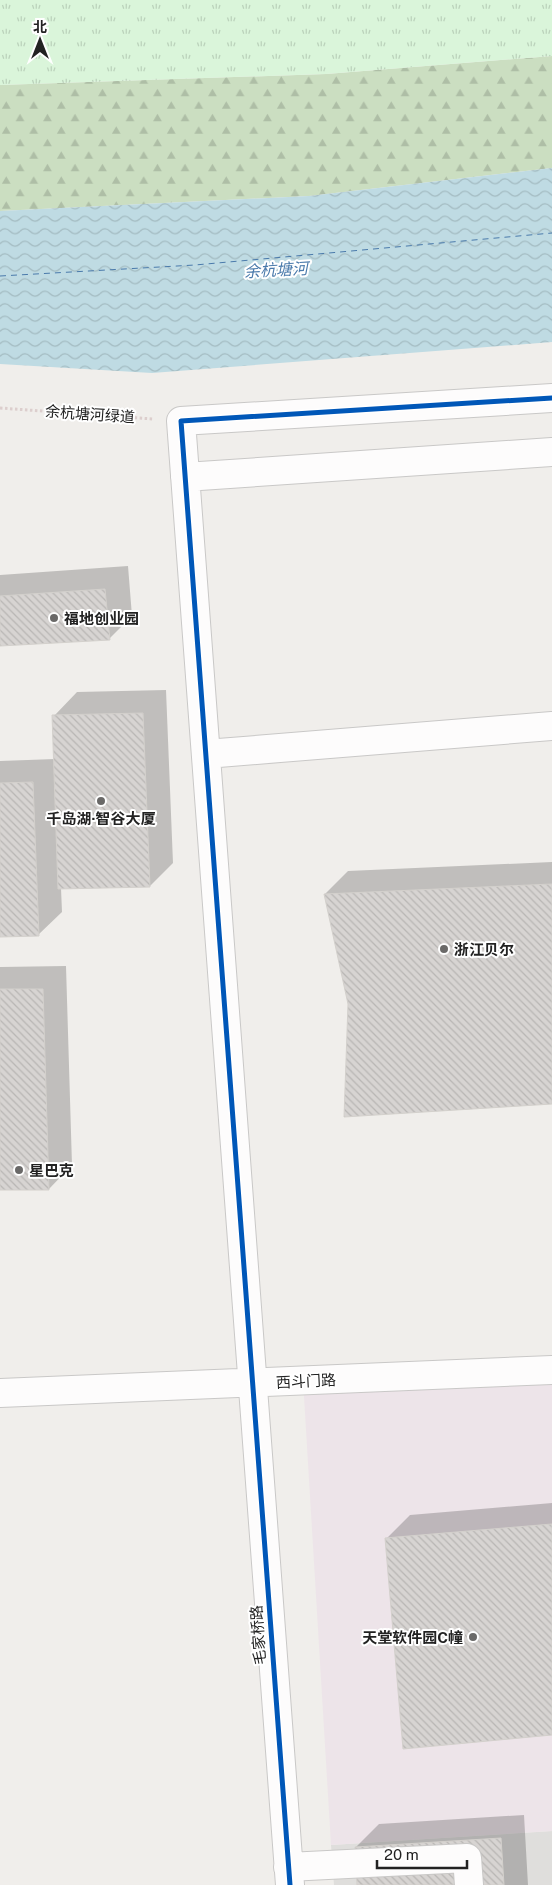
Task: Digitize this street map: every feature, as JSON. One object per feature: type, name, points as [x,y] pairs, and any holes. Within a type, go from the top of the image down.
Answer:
[{"type":"street","points":[[181,421],[552,398]]},
{"type":"street","name":"毛家桥路","points":[[181,421],[254,1384],[289,1876]]},
{"type":"street","points":[[185,477],[552,452]]},
{"type":"street","points":[[206,754],[552,726]]},
{"type":"street","name":"西斗门路","points":[[0,1393],[254,1384],[552,1370]]},
{"type":"street","points":[[289,1876],[467,1858],[469,1885]]},
{"type":"shaded area","points":[[552,1369],[552,1831],[331,1845],[303,1380]]},
{"type":"shaded area","points":[[552,1831],[552,1885],[334,1885],[331,1845]]},
{"type":"green space","points":[[0,0],[552,0],[552,56],[326,74],[0,85]]},
{"type":"green space","points":[[552,56],[552,168],[309,196],[0,211],[0,85],[326,74]]},
{"type":"water","name":"余杭塘河","points":[[552,168],[552,342],[152,373],[0,364],[0,211],[309,196]]},
{"type":"building","name":"福地创业园","points":[[105,589],[110,640],[0,646],[0,596]]},
{"type":"building","name":"千岛湖·智谷大厦","points":[[143,713],[150,887],[58,889],[52,715]]},
{"type":"building","name":"千岛湖·智谷大厦","points":[[33,782],[39,936],[0,937],[0,783]]},
{"type":"building","name":"浙江贝尔","points":[[552,884],[552,1104],[344,1117],[348,1004],[324,894]]},
{"type":"building","points":[[0,989],[43,989],[49,1190],[0,1190]]},
{"type":"building","name":"天堂软件园C幢","points":[[552,1524],[552,1735],[403,1749],[385,1538]]},
{"type":"building","points":[[501,1838],[504,1885],[357,1885],[355,1847]]},
{"type":"ferry route","points":[[0,276],[195,265],[552,233]]},
{"type":"cycle path","points":[[290,1885],[181,421],[552,398]]},
{"type":"place","name":"福地创业园","points":[[54,618]]},
{"type":"place","name":"千岛湖·智谷大厦","points":[[101,801]]},
{"type":"place","name":"浙江贝尔","points":[[444,949]]},
{"type":"place","name":"星巴克","points":[[19,1170]]},
{"type":"place","name":"天堂软件园C幢","points":[[473,1637]]}]
